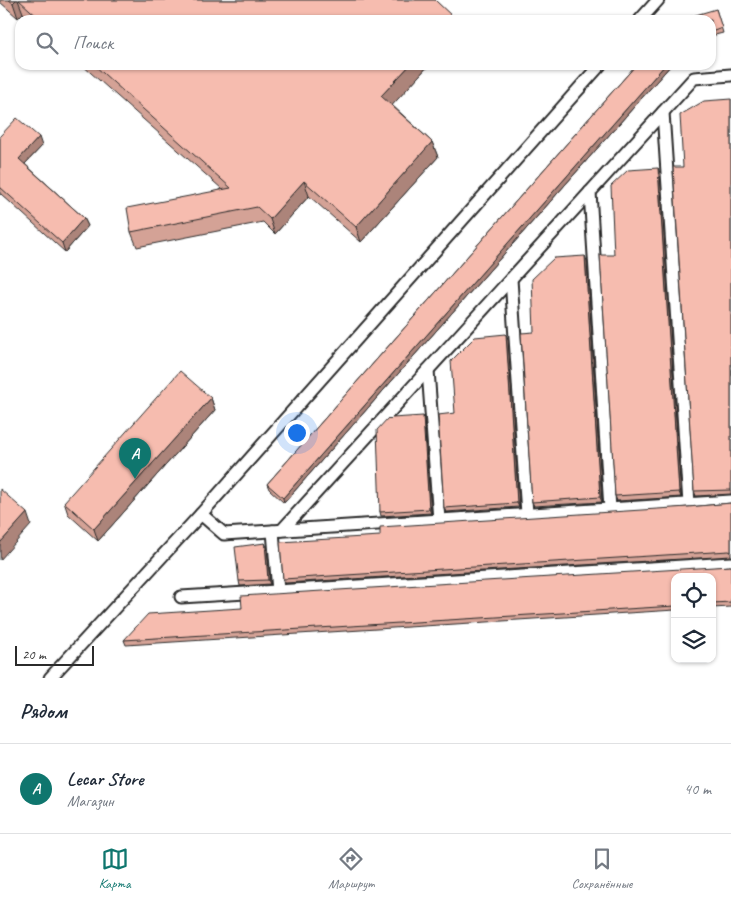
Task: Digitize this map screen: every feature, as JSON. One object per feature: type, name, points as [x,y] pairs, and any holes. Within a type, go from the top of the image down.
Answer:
[{"type":"lane","points":[[644,15],[658,0]]},
{"type":"lane","points":[[50,678],[201,514],[596,70]]},
{"type":"lane","points":[[278,591],[277,530],[428,370],[694,78],[731,75]]},
{"type":"lane","points":[[664,112],[689,504]]},
{"type":"lane","points":[[590,192],[610,509]]},
{"type":"lane","points":[[511,279],[527,514]]},
{"type":"lane","points":[[428,370],[439,520]]},
{"type":"lane","points":[[201,514],[224,534],[731,501]]},
{"type":"lane","points":[[181,597],[731,563]]},
{"type":"building","points":[[19,0],[435,0],[451,15],[36,15]]},
{"type":"building","points":[[716,9],[722,28],[716,30],[716,15],[696,15]]},
{"type":"building","points":[[100,70],[405,70],[381,96],[432,142],[356,227],[304,181],[270,219],[257,207],[131,232],[127,208],[231,188]]},
{"type":"building","points":[[632,70],[661,70],[283,498],[267,484]]},
{"type":"building","points":[[731,99],[731,490],[694,491],[673,167],[683,167],[680,115],[704,101]]},
{"type":"building","points":[[17,118],[39,137],[19,159],[84,218],[62,243],[0,187],[0,136]]},
{"type":"building","points":[[658,168],[679,492],[615,496],[600,255],[614,255],[611,186],[628,170]]},
{"type":"building","points":[[585,256],[600,497],[532,502],[521,333],[534,332],[532,279],[554,258]]},
{"type":"building","points":[[506,334],[517,503],[444,508],[438,415],[455,413],[451,361],[475,337]]},
{"type":"building","points":[[180,371],[211,398],[94,529],[64,502]]},
{"type":"building","points":[[423,416],[429,509],[380,512],[377,430],[388,418],[390,420],[392,418]]},
{"type":"building","points":[[0,489],[27,513],[0,543]]},
{"type":"building","points":[[731,503],[731,552],[283,579],[280,542],[380,536],[380,527]]},
{"type":"building","points":[[265,543],[268,580],[239,581],[235,547]]},
{"type":"building","points":[[731,566],[731,602],[716,603],[716,573],[671,573],[671,606],[124,640],[148,614],[242,608],[241,596]]},
{"type":"place","name":"Lecar Store","points":[[135,479]]}]
